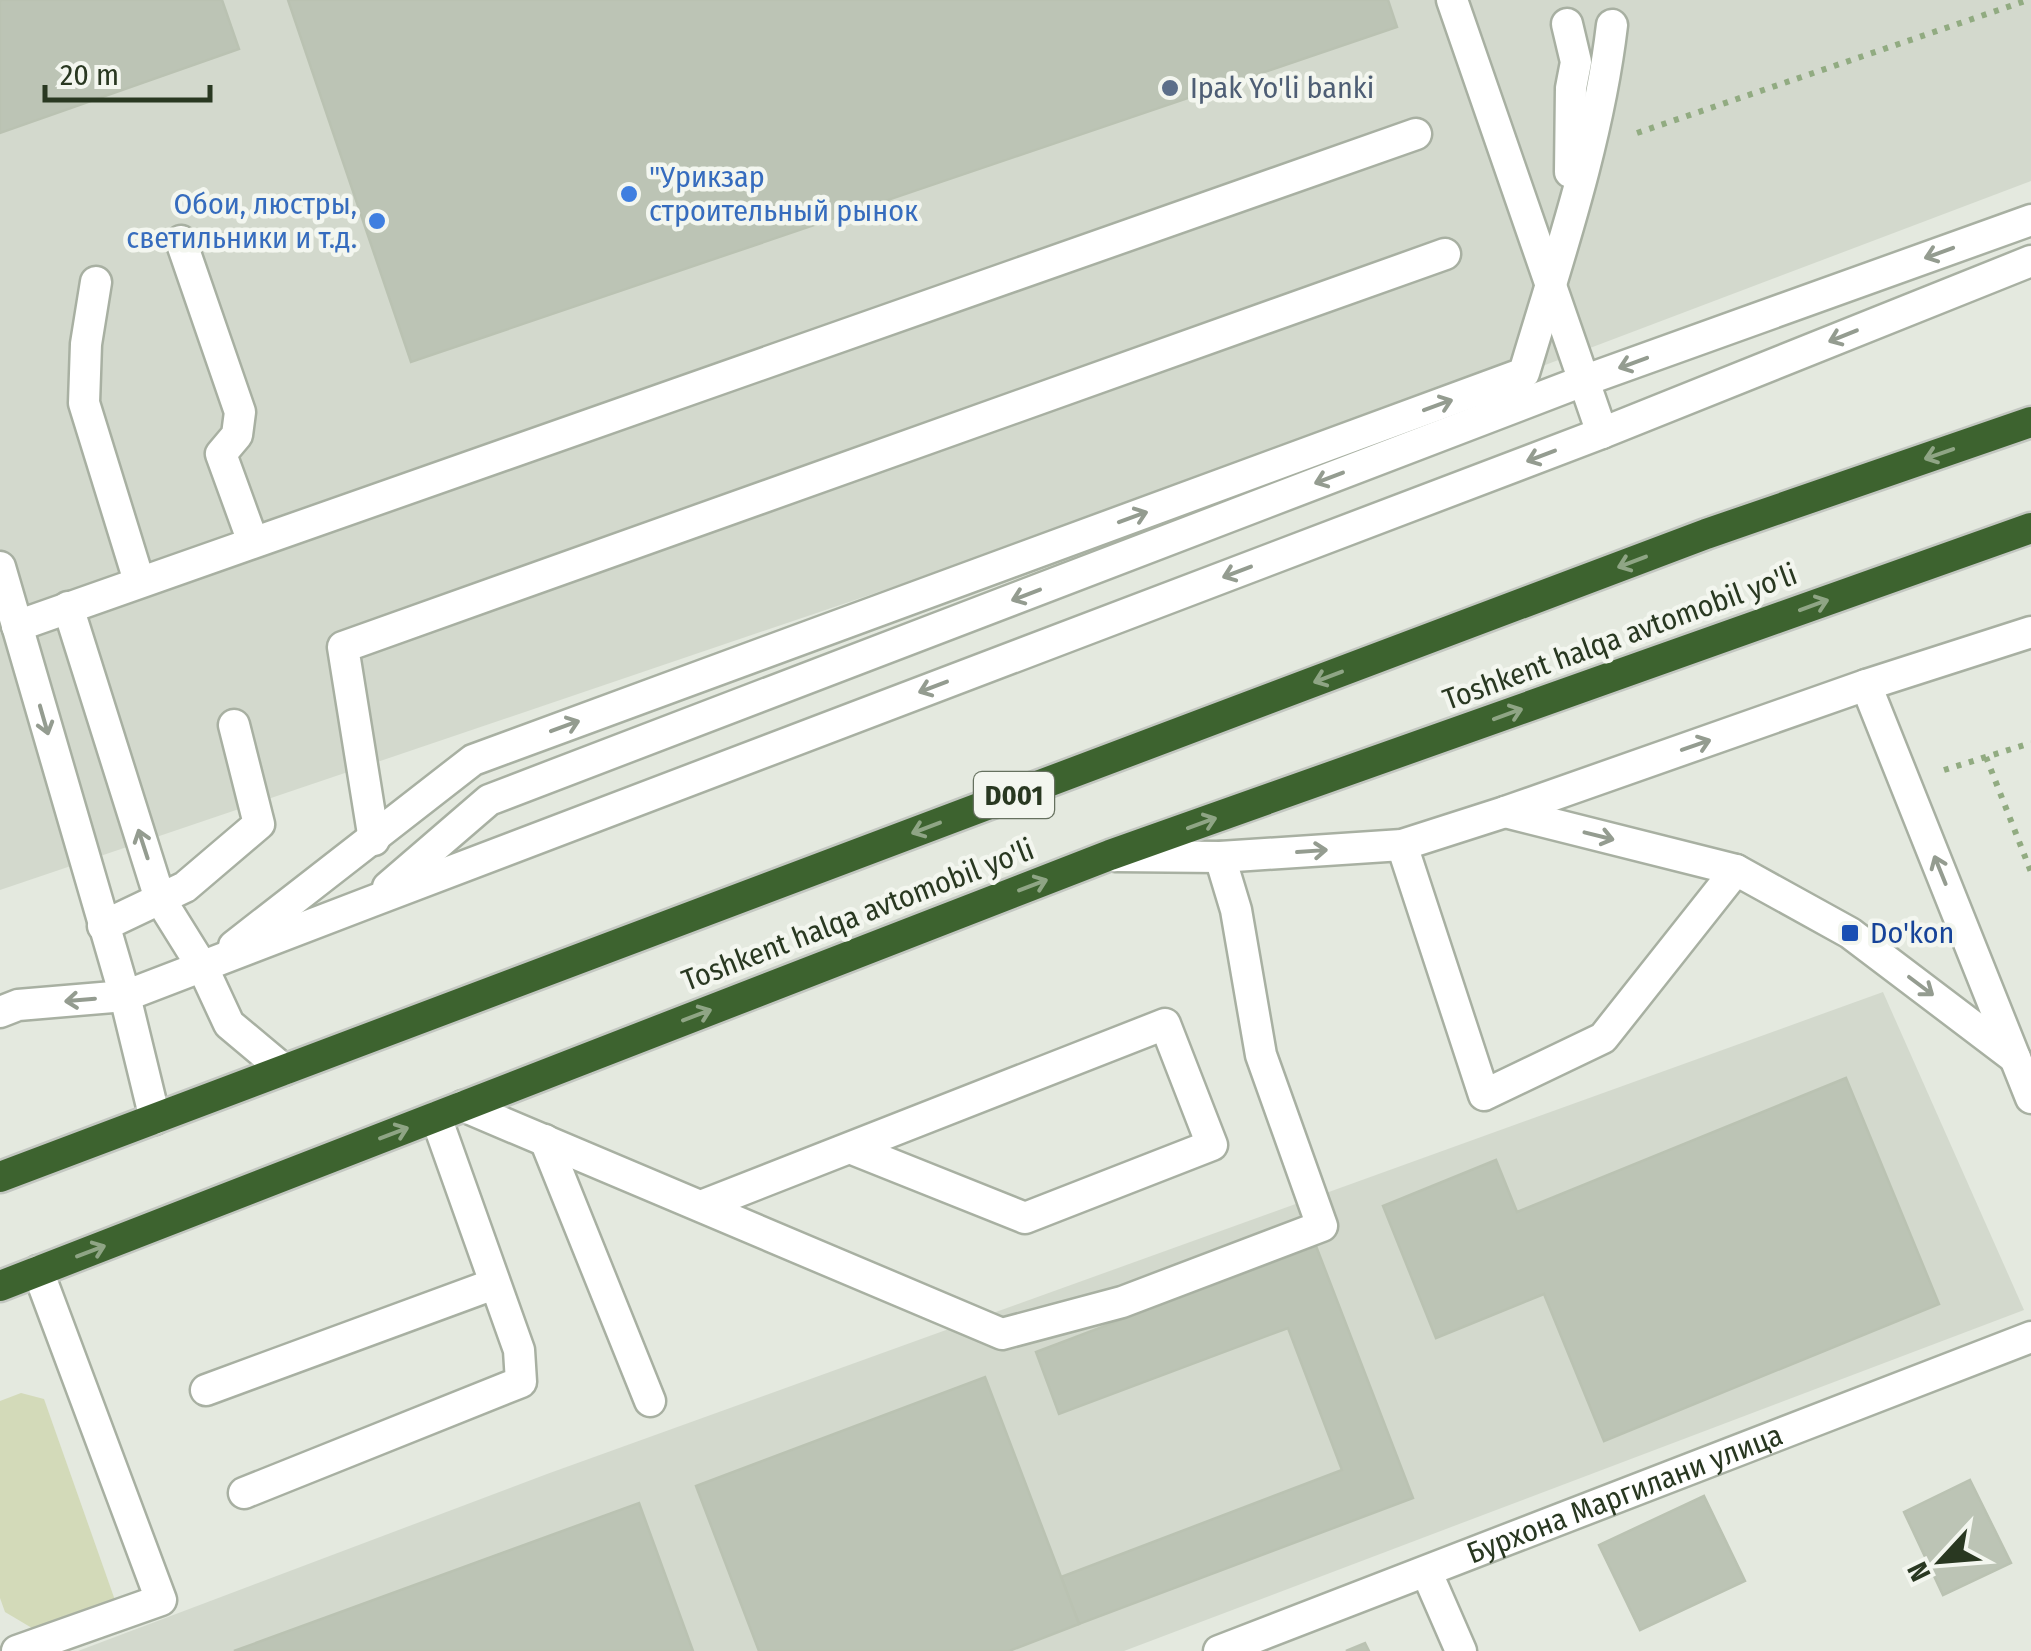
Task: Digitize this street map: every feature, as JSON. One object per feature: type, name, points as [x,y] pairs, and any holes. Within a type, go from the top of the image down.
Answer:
[{"type":"highway","name":"Toshkent halqa avtomobil yo'li","points":[[0,1177],[1688,541],[2031,422]]},
{"type":"highway","name":"Toshkent halqa avtomobil yo'li","points":[[0,1286],[1110,856],[2031,528]]},
{"type":"street","points":[[1452,0],[1602,433]]},
{"type":"street","points":[[1567,24],[1576,62],[1568,225]]},
{"type":"street","points":[[203,968],[474,760],[1524,373],[1605,84],[1612,26]]},
{"type":"street","points":[[17,626],[1416,134]]},
{"type":"street","points":[[370,902],[489,800],[1583,381],[2031,220]]},
{"type":"street","points":[[182,241],[240,412],[237,435],[221,454],[253,542]]},
{"type":"street","points":[[374,840],[343,647],[1444,254]]},
{"type":"street","points":[[0,1012],[18,1005],[125,996],[203,968],[1602,433],[2031,261]]},
{"type":"street","points":[[96,282],[86,344],[84,403],[139,581]]},
{"type":"street","points":[[0,566],[125,996],[155,1119]]},
{"type":"street","points":[[68,608],[160,898],[203,968],[230,1024],[284,1070]]},
{"type":"street","points":[[1110,856],[1220,856],[1402,845],[1866,684],[2031,632]]},
{"type":"street","points":[[1866,684],[2031,1098]]},
{"type":"street","points":[[103,926],[185,886],[259,824],[234,726]]},
{"type":"street","points":[[1504,812],[1736,870],[1850,933],[2014,1058]]},
{"type":"street","points":[[1402,845],[1484,1094],[1603,1038],[1736,870]]},
{"type":"street","points":[[450,1112],[546,1140],[1002,1334],[1122,1302],[1322,1226],[1261,1055],[1236,910],[1220,856]]},
{"type":"street","points":[[701,1206],[1166,1024],[1212,1145],[1025,1218],[850,1148]]},
{"type":"street","points":[[244,1492],[521,1382],[519,1350],[494,1284],[450,1112]]},
{"type":"street","points":[[546,1140],[650,1401]]},
{"type":"street","points":[[16,1651],[161,1600],[38,1271]]},
{"type":"street","points":[[206,1390],[494,1284]]},
{"type":"street","name":"Бурхона Маргилани улица","points":[[1220,1651],[2031,1338]]},
{"type":"street","points":[[1427,1573],[1461,1651]]},
{"type":"path","points":[[1630,135],[2028,0]]},
{"type":"path","points":[[1905,783],[2031,743]]},
{"type":"path","points":[[1986,757],[2031,872]]},
{"type":"shaded area","points":[[0,0],[2031,0],[2031,181],[1524,373],[0,890]]},
{"type":"shaded area","points":[[1883,992],[2024,1310],[1124,1651],[78,1651],[547,1474]]},
{"type":"green space","points":[[21,1393],[44,1399],[116,1603],[37,1631],[5,1612],[0,1598],[0,1401]]},
{"type":"building","points":[[0,0],[222,0],[239,49],[0,133]]},
{"type":"building","name":"\"Урикзар строительный рынок","points":[[288,0],[1388,0],[1397,27],[411,362]]},
{"type":"building","points":[[1846,1078],[1939,1304],[1604,1441],[1544,1294],[1436,1338],[1383,1206],[1496,1160],[1517,1212]]},
{"type":"building","points":[[1316,1246],[1413,1498],[1079,1624],[1061,1577],[1342,1470],[1288,1328],[1059,1414],[1036,1352]]},
{"type":"building","points":[[985,1377],[1079,1624],[1009,1651],[759,1651],[696,1486]]},
{"type":"building","points":[[1970,1480],[2011,1563],[1943,1595],[1904,1512]]},
{"type":"building","points":[[1704,1496],[1745,1581],[1640,1630],[1599,1545]]},
{"type":"building","points":[[639,1503],[693,1651],[234,1651]]},
{"type":"building","points":[[1365,1643],[1369,1651],[1346,1651]]},
{"type":"place","name":"Ipak Yo'li banki","points":[[1170,88]]},
{"type":"place","name":"\"Урикзар строительный рынок","points":[[629,194]]},
{"type":"place","name":"Обои, люстры, светильники и т.д.","points":[[377,221]]},
{"type":"place","name":"Do'kon","points":[[1850,933]]}]
